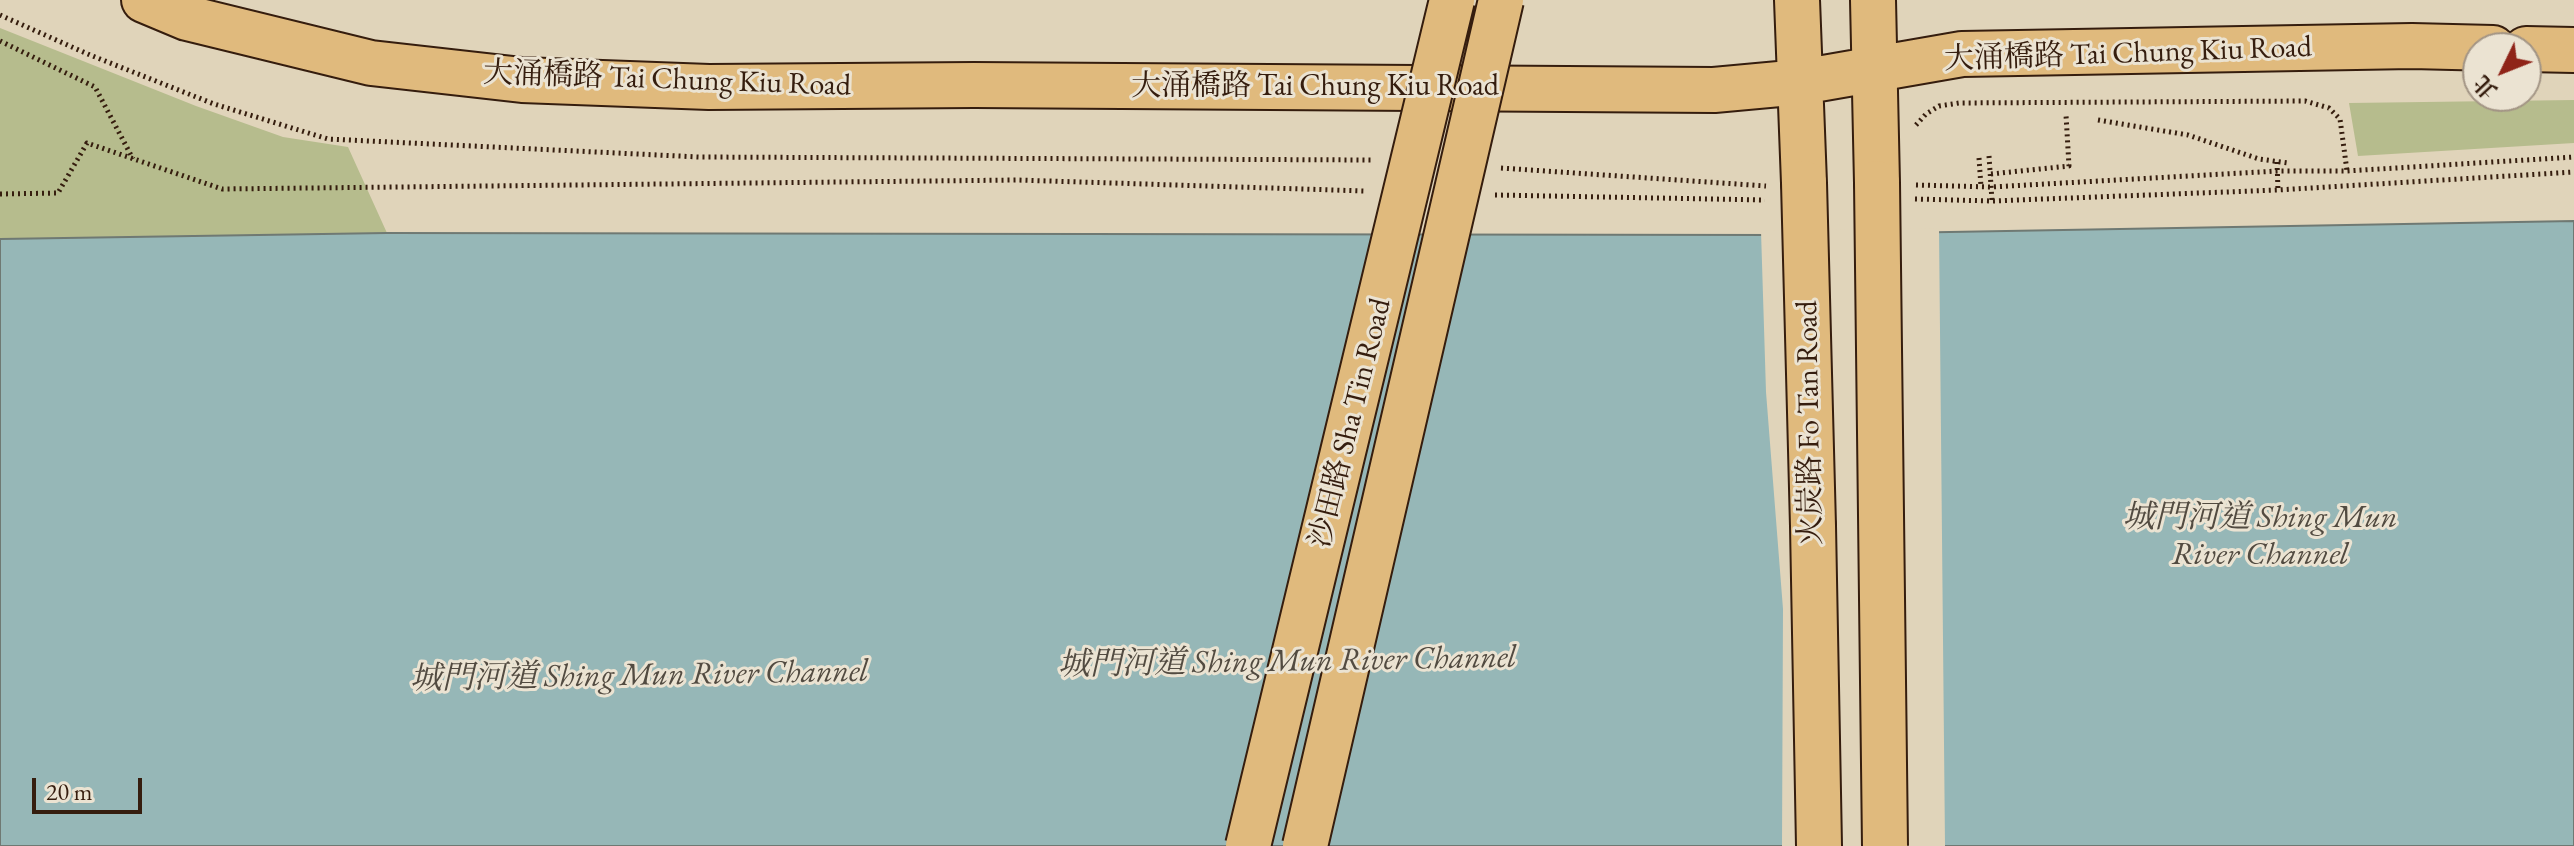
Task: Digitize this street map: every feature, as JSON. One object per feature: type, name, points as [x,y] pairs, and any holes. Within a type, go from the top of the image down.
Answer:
[{"type":"main road","name":"大涌橋路 Tai Chung Kiu Road","points":[[144,0],[187,18],[371,63],[522,80],[709,87],[1006,85],[1685,90],[1801,82],[1962,54],[2462,47]]},
{"type":"main road","name":"沙田路 Sha Tin Road","points":[[1248,846],[1452,0]]},
{"type":"main road","name":"沙田路 Sha Tin Road","points":[[1305,846],[1501,0]]},
{"type":"main road","name":"火炭路 Fo Tan Road","points":[[1797,0],[1801,82],[1787,190],[1819,846]]},
{"type":"main road","points":[[1873,0],[1876,69],[1901,189],[1885,846]]},
{"type":"main road","points":[[2542,49],[2574,50]]},
{"type":"path","points":[[0,15],[214,104],[328,139],[699,157],[1385,160]]},
{"type":"path","points":[[0,41],[95,87],[134,159]]},
{"type":"path","name":"大涌橋路 Tai Chung Kiu Road","points":[[1926,114],[1939,106],[1954,103],[2305,101],[2329,108],[2340,119],[2347,171]]},
{"type":"path","points":[[1991,174],[2069,166],[2066,115]]},
{"type":"path","points":[[2098,120],[2188,135],[2288,163]]},
{"type":"path","points":[[0,194],[58,193],[87,143],[222,189],[1017,180],[1367,191]]},
{"type":"path","points":[[1989,156],[1992,201]]},
{"type":"path","points":[[1901,189],[2278,171],[2347,171],[2574,157]]},
{"type":"path","points":[[1979,158],[1981,187]]},
{"type":"path","points":[[2277,162],[2278,190]]},
{"type":"path","points":[[1492,168],[1787,190]]},
{"type":"path","points":[[1901,189],[1992,201],[2278,190],[2574,172]]},
{"type":"path","points":[[1494,195],[1787,190]]},
{"type":"green space","points":[[0,28],[283,137],[348,147],[387,233],[0,239]]},
{"type":"green space","points":[[2542,100],[2574,100],[2574,143],[2358,156],[2349,103],[2462,101],[2462,112],[2542,112]]},
{"type":"water","name":"城門河道 Shing Mun River Channel","points":[[2574,221],[2574,846],[0,846],[0,239],[387,233],[1779,235]]},
{"type":"pier","points":[[1939,228],[1945,846],[1782,846],[1783,609],[1766,392],[1761,231]]}]
